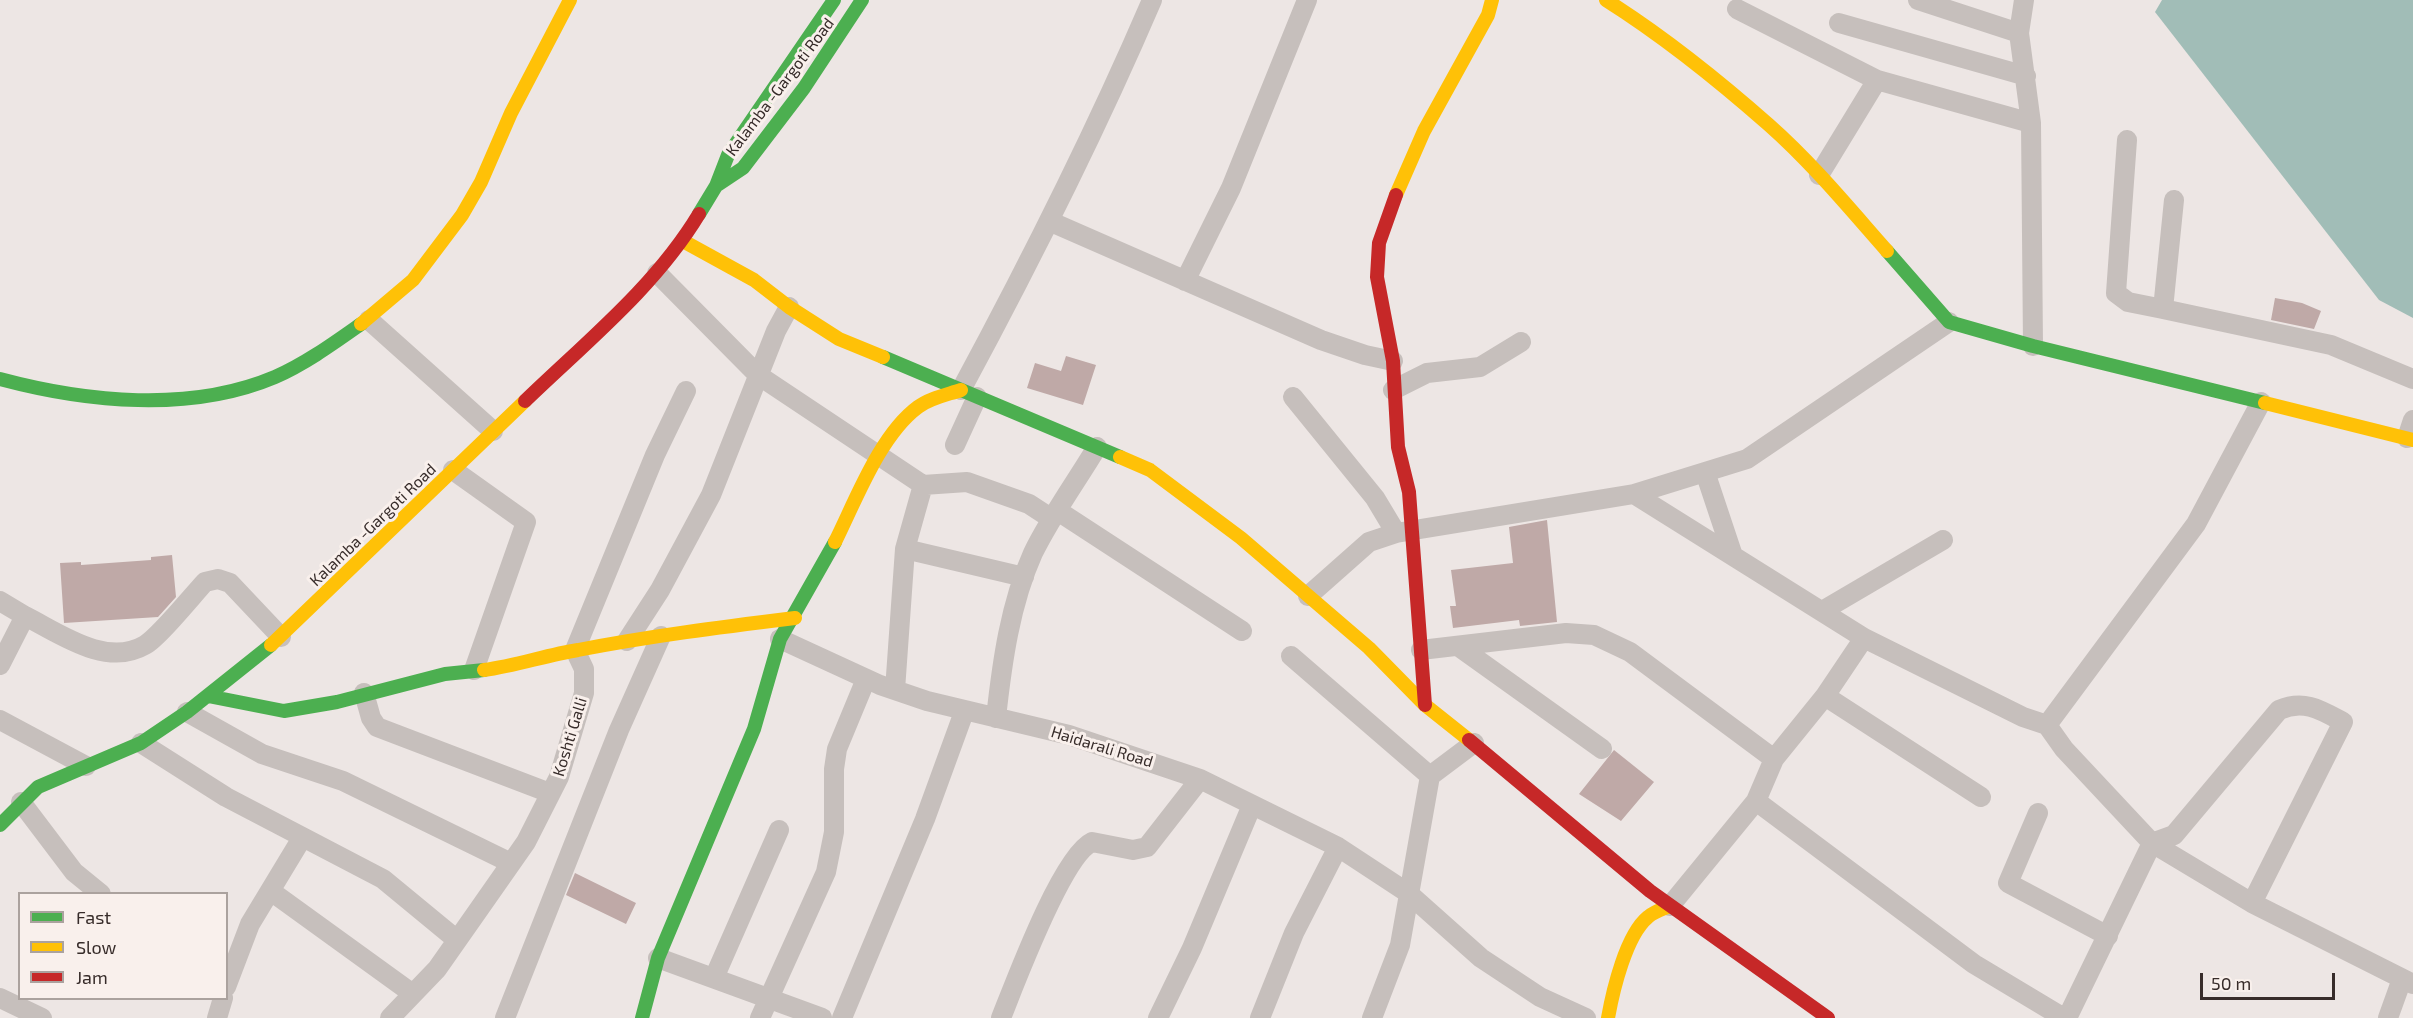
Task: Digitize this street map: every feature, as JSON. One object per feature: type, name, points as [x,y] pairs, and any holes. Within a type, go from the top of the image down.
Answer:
[{"type":"street","points":[[0,379],[32,388],[97,398],[145,399],[208,394],[269,380],[369,320],[399,296],[433,257],[463,213],[486,173],[510,115],[570,0]]},
{"type":"street","name":"Kalamba -Gargoti Road","points":[[716,186],[743,168],[804,88],[862,0]]},
{"type":"street","points":[[955,445],[969,394],[1049,221],[1106,108],[1152,0]]},
{"type":"street","points":[[1185,281],[1231,188],[1307,0]]},
{"type":"street","points":[[1425,705],[1421,650],[1403,531],[1409,492],[1398,447],[1393,361],[1377,277],[1379,243],[1399,185],[1419,142],[1488,15],[1492,0]]},
{"type":"street","points":[[1606,0],[1642,23],[1769,125],[1818,175],[1948,322],[2033,346],[2261,402],[2411,433]]},
{"type":"street","points":[[1918,0],[2019,33]]},
{"type":"street","points":[[2024,0],[2019,33],[2031,123],[2033,346]]},
{"type":"street","name":"Kalamba -Gargoti Road","points":[[0,825],[38,787],[141,743],[187,712],[281,637],[657,273],[683,241],[716,186],[728,155],[830,2]]},
{"type":"street","points":[[1737,9],[1877,80],[2031,123]]},
{"type":"street","points":[[1839,23],[2026,76]]},
{"type":"street","points":[[1818,175],[1877,80]]},
{"type":"street","points":[[2127,140],[2116,293],[2128,302],[2331,345],[2413,379]]},
{"type":"street","points":[[2163,309],[2174,200]]},
{"type":"street","points":[[1049,221],[1321,340],[1365,355],[1393,361]]},
{"type":"street","points":[[683,241],[754,279],[789,307],[839,339],[1150,470],[1240,538],[1369,648],[1425,705],[1670,906],[1828,1018]]},
{"type":"street","points":[[657,273],[758,375],[923,485],[967,482],[1055,515],[1242,631]]},
{"type":"street","points":[[627,641],[660,590],[711,495],[758,375],[789,307]]},
{"type":"street","points":[[369,320],[493,431]]},
{"type":"street","points":[[1308,596],[1369,542],[1403,531],[1634,494],[1747,459],[1948,322]]},
{"type":"street","points":[[1393,390],[1427,373],[1480,367],[1521,342]]},
{"type":"street","points":[[575,650],[655,455],[686,391]]},
{"type":"street","points":[[642,1018],[658,958],[754,729],[780,639],[795,618],[879,454],[900,425],[916,408],[929,399],[969,394]]},
{"type":"street","points":[[1293,397],[1403,531]]},
{"type":"street","points":[[2047,725],[2196,524],[2261,402]]},
{"type":"street","points":[[996,718],[1002,665],[1024,577],[1055,515],[1097,447]]},
{"type":"street","points":[[453,470],[526,522],[474,670]]},
{"type":"street","points":[[1705,472],[1733,556]]},
{"type":"street","points":[[895,690],[905,549],[923,485]]},
{"type":"street","points":[[1634,494],[1864,638],[2023,717],[2047,725],[2064,749],[2152,843],[2252,903],[2407,982],[2388,1018]]},
{"type":"street","points":[[1822,611],[1943,540]]},
{"type":"street","points":[[905,549],[1024,577]]},
{"type":"street","points":[[0,601],[77,642],[101,651],[120,654],[145,645],[206,582],[218,579],[230,583],[281,637]]},
{"type":"street","points":[[0,664],[25,616]]},
{"type":"street","points":[[208,696],[284,711],[337,702],[364,693],[474,670],[508,667],[575,650],[795,618]]},
{"type":"street","points":[[1421,650],[1566,633],[1594,635],[1630,652],[1774,759]]},
{"type":"street","points":[[505,1018],[619,730],[661,636]]},
{"type":"street","points":[[1608,1018],[1611,998],[1628,953],[1646,918],[1670,906],[1756,801],[1774,759],[1825,696],[1864,638]]},
{"type":"street","name":"Haidarali Road","points":[[780,639],[895,690],[964,712],[1070,735],[1200,779],[1338,847],[1408,893],[1481,958],[1540,997],[1586,1018]]},
{"type":"street","points":[[1458,646],[1602,750]]},
{"type":"street","name":"Koshti Galli","points":[[390,1018],[436,969],[526,842],[559,777],[584,693],[584,669],[575,650]]},
{"type":"street","points":[[1291,656],[1430,776]]},
{"type":"street","points":[[760,1018],[826,872],[834,832],[834,768],[837,749],[866,679]]},
{"type":"street","points":[[364,693],[371,718],[377,727],[550,793]]},
{"type":"street","points":[[1825,696],[1981,796]]},
{"type":"street","points":[[1756,801],[1974,964],[2066,1018],[2152,843],[2174,835],[2279,710],[2293,704],[2309,707],[2343,722],[2252,903]]},
{"type":"street","points":[[187,712],[262,754],[343,781],[511,863]]},
{"type":"street","points":[[842,1018],[921,830],[964,712]]},
{"type":"street","points":[[0,720],[86,766]]},
{"type":"street","points":[[141,743],[226,797],[383,879],[457,940]]},
{"type":"street","points":[[1372,1018],[1400,945],[1430,776],[1474,743]]},
{"type":"street","points":[[1001,1018],[1048,908],[1080,850],[1092,842],[1134,850],[1147,847],[1200,779]]},
{"type":"street","points":[[21,802],[74,872],[98,892]]},
{"type":"street","points":[[1158,1018],[1192,948],[1252,805]]},
{"type":"street","points":[[2037,813],[2008,883],[2108,936]]},
{"type":"street","points":[[714,978],[779,830]]},
{"type":"street","points":[[228,975],[231,957],[272,892],[302,838]]},
{"type":"street","points":[[1260,1018],[1294,933],[1338,847]]},
{"type":"street","points":[[272,892],[413,994]]},
{"type":"street","points":[[658,958],[822,1018]]},
{"type":"street","points":[[0,998],[42,1018]]},
{"type":"street","points":[[216,1018],[223,1000]]},
{"type":"water","points":[[2162,0],[2413,0],[2413,318],[2379,300],[2155,12]]},
{"type":"building","points":[[2275,298],[2302,303],[2321,311],[2314,329],[2271,320]]},
{"type":"building","points":[[1066,356],[1096,365],[1083,405],[1027,388],[1035,363],[1061,371]]},
{"type":"building","points":[[1547,520],[1557,622],[1520,626],[1519,620],[1453,628],[1450,606],[1456,606],[1451,570],[1513,563],[1509,527]]},
{"type":"building","points":[[172,555],[176,597],[158,617],[64,623],[60,563],[81,562],[81,565],[151,560],[151,557]]},
{"type":"building","points":[[1614,750],[1654,782],[1621,821],[1579,794]]},
{"type":"building","points":[[575,873],[636,903],[626,924],[566,895]]},
{"type":"traffic: fast","points":[[699,214],[716,186],[728,155],[834,0]]},
{"type":"traffic: fast","points":[[716,186],[743,168],[804,88],[862,0]]},
{"type":"traffic: fast","points":[[1887,251],[1949,322],[2033,346],[2265,403]]},
{"type":"traffic: fast","points":[[0,379],[33,387],[102,398],[173,400],[208,396],[242,388],[286,372],[361,324]]},
{"type":"traffic: fast","points":[[883,357],[1120,457]]},
{"type":"traffic: fast","points":[[642,1018],[658,958],[754,729],[780,639],[835,542]]},
{"type":"traffic: fast","points":[[0,825],[38,787],[141,743],[187,712],[271,645]]},
{"type":"traffic: fast","points":[[208,696],[284,711],[337,702],[445,674],[484,670]]},
{"type":"traffic: slow","points":[[361,324],[413,280],[462,215],[481,182],[511,113],[570,0]]},
{"type":"traffic: slow","points":[[1396,195],[1424,131],[1488,15],[1492,0]]},
{"type":"traffic: slow","points":[[1606,0],[1690,59],[1769,125],[1815,170],[1887,251]]},
{"type":"traffic: slow","points":[[683,241],[754,280],[789,307],[839,339],[883,357]]},
{"type":"traffic: slow","points":[[835,542],[870,469],[904,419],[923,404],[961,390]]},
{"type":"traffic: slow","points":[[271,645],[525,401]]},
{"type":"traffic: slow","points":[[2265,403],[2413,440]]},
{"type":"traffic: slow","points":[[1120,457],[1150,470],[1241,538],[1369,648],[1425,705],[1469,740]]},
{"type":"traffic: slow","points":[[484,670],[632,640],[795,618]]},
{"type":"traffic: slow","points":[[1608,1018],[1617,978],[1633,936],[1648,917],[1670,906]]},
{"type":"traffic: jam","points":[[1396,195],[1379,243],[1377,277],[1393,361],[1398,447],[1409,492],[1425,705]]},
{"type":"traffic: jam","points":[[525,401],[595,336],[640,290],[662,266],[699,214]]},
{"type":"traffic: jam","points":[[1469,740],[1650,891],[1828,1018]]}]
